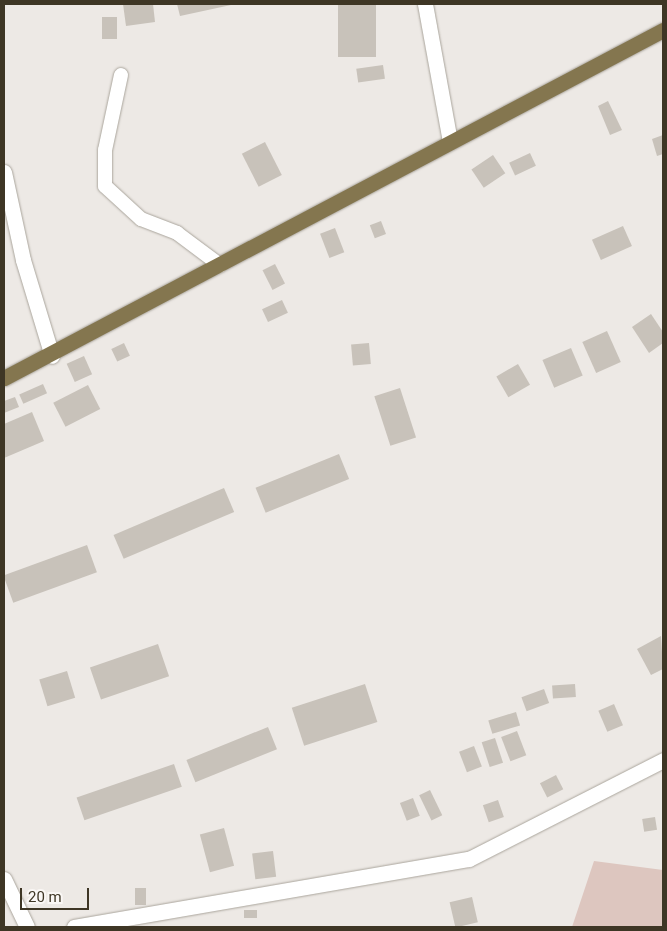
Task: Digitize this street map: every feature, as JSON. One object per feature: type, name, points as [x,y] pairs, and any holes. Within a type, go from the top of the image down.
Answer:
[{"type":"highway","points":[[4,378],[52,356],[450,141],[663,30]]},
{"type":"street","points":[[425,4],[450,141]]},
{"type":"street","points":[[4,172],[23,260],[52,356]]},
{"type":"street","points":[[74,927],[469,859],[663,760]]},
{"type":"street","points":[[4,879],[27,927]]},
{"type":"lane","points":[[121,75],[105,150],[105,186],[141,219],[177,233],[220,265]]},
{"type":"shaded area","points":[[594,861],[663,870],[663,927],[572,927]]},
{"type":"building","points":[[123,4],[153,4],[155,22],[126,26]]},
{"type":"building","points":[[177,4],[231,4],[231,5],[180,16]]},
{"type":"building","points":[[338,4],[376,4],[376,57],[338,57]]},
{"type":"building","points":[[102,17],[117,17],[117,39],[102,39]]},
{"type":"building","points":[[383,65],[385,79],[358,83],[356,69]]},
{"type":"building","points":[[608,101],[622,130],[610,135],[598,106]]},
{"type":"building","points":[[663,135],[663,154],[657,156],[652,139]]},
{"type":"building","points":[[265,142],[282,175],[259,187],[242,154]]},
{"type":"building","points":[[530,153],[536,166],[515,175],[509,163]]},
{"type":"building","points":[[493,155],[505,173],[484,188],[471,170]]},
{"type":"building","points":[[381,221],[386,234],[375,238],[370,225]]},
{"type":"building","points":[[623,226],[632,246],[601,260],[592,240]]},
{"type":"building","points":[[335,228],[344,252],[329,258],[320,234]]},
{"type":"building","points":[[275,264],[285,284],[273,290],[263,270]]},
{"type":"building","points":[[282,300],[288,313],[268,322],[262,309]]},
{"type":"building","points":[[651,314],[663,332],[663,343],[649,353],[632,327]]},
{"type":"building","points":[[607,331],[621,362],[596,373],[582,342]]},
{"type":"building","points":[[124,343],[130,356],[117,362],[111,349]]},
{"type":"building","points":[[369,343],[371,364],[353,365],[351,345]]},
{"type":"building","points":[[571,348],[583,376],[554,388],[542,360]]},
{"type":"building","points":[[84,356],[92,374],[75,382],[67,364]]},
{"type":"building","points":[[518,364],[530,385],[508,397],[496,376]]},
{"type":"building","points":[[43,384],[47,393],[23,404],[19,395]]},
{"type":"building","points":[[88,385],[100,409],[66,427],[53,403]]},
{"type":"building","points":[[400,388],[416,437],[390,446],[374,396]]},
{"type":"building","points":[[15,397],[19,407],[4,413],[4,401]]},
{"type":"building","points":[[32,412],[44,441],[4,458],[4,424]]},
{"type":"building","points":[[339,454],[349,479],[266,513],[256,488]]},
{"type":"building","points":[[224,488],[234,512],[124,559],[114,535]]},
{"type":"building","points":[[87,545],[97,572],[13,603],[4,575]]},
{"type":"building","points":[[661,636],[663,669],[651,675],[637,649]]},
{"type":"building","points":[[158,644],[169,676],[101,700],[90,667]]},
{"type":"building","points":[[67,671],[75,698],[47,706],[39,679]]},
{"type":"building","points":[[365,684],[377,722],[304,746],[292,708]]},
{"type":"building","points":[[575,684],[576,697],[553,699],[552,686]]},
{"type":"building","points":[[544,689],[549,703],[527,711],[521,697]]},
{"type":"building","points":[[614,704],[623,725],[607,732],[598,711]]},
{"type":"building","points":[[516,712],[520,725],[492,734],[488,720]]},
{"type":"building","points":[[268,727],[277,749],[195,782],[186,760]]},
{"type":"building","points":[[517,731],[526,755],[510,761],[501,737]]},
{"type":"building","points":[[495,738],[503,763],[490,767],[482,742]]},
{"type":"building","points":[[474,746],[482,767],[467,772],[459,752]]},
{"type":"building","points":[[174,764],[182,787],[84,820],[77,798]]},
{"type":"building","points":[[556,775],[563,789],[547,797],[540,783]]},
{"type":"building","points":[[430,790],[442,815],[431,820],[419,795]]},
{"type":"building","points":[[413,798],[420,816],[407,821],[400,803]]},
{"type":"building","points":[[498,800],[504,817],[489,822],[483,805]]},
{"type":"building","points":[[655,817],[657,830],[644,832],[642,819]]},
{"type":"building","points":[[224,828],[234,866],[210,872],[200,834]]},
{"type":"building","points":[[273,851],[276,877],[255,879],[252,854]]},
{"type":"building","points":[[135,888],[146,888],[146,905],[135,905]]},
{"type":"building","points":[[472,897],[478,922],[455,927],[450,902]]},
{"type":"building","points":[[244,910],[257,910],[257,918],[244,918]]}]
